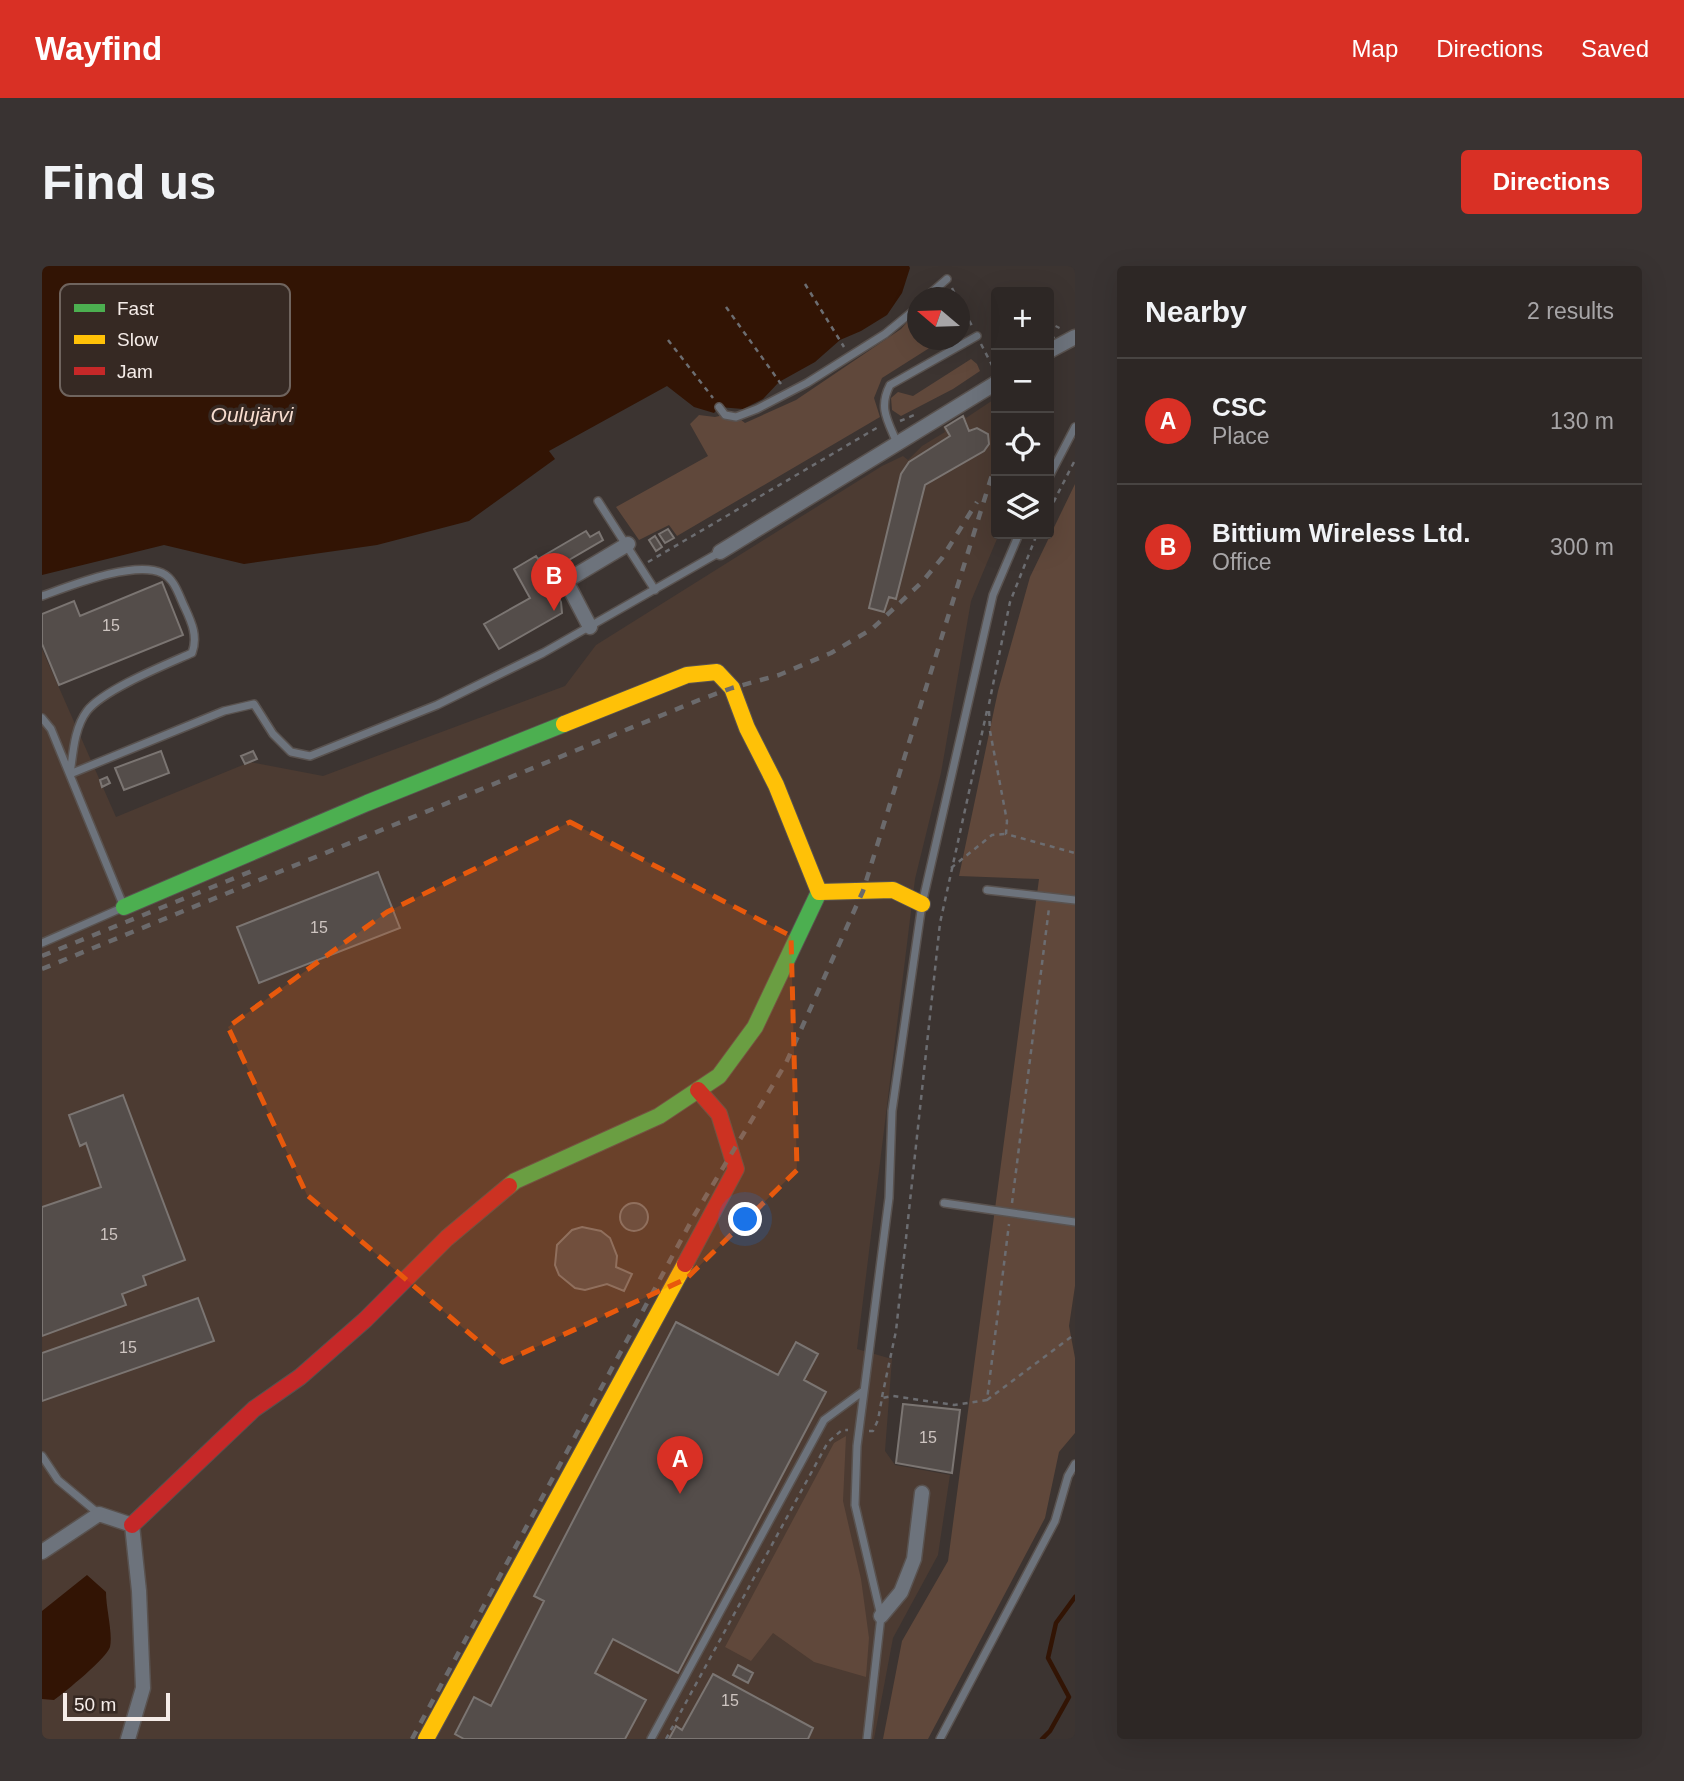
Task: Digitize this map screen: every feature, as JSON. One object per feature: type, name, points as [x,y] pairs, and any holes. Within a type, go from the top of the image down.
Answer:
[{"type":"street","points":[[1051,350],[1075,337]]},
{"type":"street","points":[[720,552],[898,443],[991,378]]},
{"type":"street","points":[[590,627],[566,581],[628,544]]},
{"type":"street","points":[[124,907],[379,798],[687,675],[717,672],[732,688],[747,728],[776,785],[819,892],[755,1027],[719,1076],[659,1116],[515,1181],[447,1238],[300,1377],[254,1409],[132,1525]]},
{"type":"street","points":[[819,892],[893,890],[922,904]]},
{"type":"street","points":[[426,1739],[736,1169],[719,1114],[698,1090]]},
{"type":"street","points":[[881,1616],[901,1591],[914,1559],[922,1493]]},
{"type":"street","points":[[42,1552],[99,1514],[132,1525]]},
{"type":"street","points":[[128,1739],[144,1688],[139,1591],[132,1525]]},
{"type":"lane","points":[[938,287],[947,279]]},
{"type":"lane","points":[[719,407],[725,415],[736,417],[757,409],[807,383],[885,334],[907,316]]},
{"type":"lane","points":[[898,443],[885,414],[884,397],[890,385],[977,336]]},
{"type":"lane","points":[[1050,476],[1075,427]]},
{"type":"lane","points":[[598,501],[655,590]]},
{"type":"lane","points":[[867,1739],[881,1616],[855,1505],[862,1392],[889,1198],[892,1111],[922,904],[993,595],[1017,539]]},
{"type":"lane","points":[[70,774],[224,711],[254,704],[273,734],[291,752],[310,756],[437,705],[590,627],[720,552]]},
{"type":"lane","points":[[42,596],[101,575],[141,570],[161,572],[173,582],[189,616],[196,641],[192,653],[100,698],[86,713],[75,743],[70,774]]},
{"type":"lane","points":[[42,718],[51,729],[124,907],[42,943]]},
{"type":"lane","points":[[987,890],[1075,900]]},
{"type":"lane","points":[[944,1203],[1075,1222]]},
{"type":"lane","points":[[651,1739],[824,1420],[862,1392]]},
{"type":"lane","points":[[42,1456],[58,1480],[99,1514]]},
{"type":"lane","points":[[940,1739],[1055,1521],[1068,1476],[1075,1464]]},
{"type":"path","points":[[805,284],[840,340]]},
{"type":"path","points":[[726,307],[779,382]]},
{"type":"path","points":[[668,340],[719,407]]},
{"type":"path","points":[[641,566],[873,428],[920,413]]},
{"type":"path","points":[[1054,501],[1075,460]]},
{"type":"path","points":[[666,1739],[828,1442],[842,1430],[873,1431],[877,1420],[896,1331],[940,923],[1010,602],[1035,539]]},
{"type":"path","points":[[988,706],[990,731],[1007,821],[1006,834]]},
{"type":"path","points":[[951,868],[992,835],[1006,834],[1075,852]]},
{"type":"path","points":[[986,1401],[1051,897]]},
{"type":"path","points":[[881,1398],[893,1395],[954,1405],[986,1401],[1075,1334]]},
{"type":"highlighted area","points":[[570,822],[791,936],[797,1170],[686,1279],[503,1362],[307,1195],[228,1027],[387,912]]},
{"type":"shaded area","points":[[907,322],[907,350],[926,350],[882,378],[874,398],[880,417],[677,536],[669,525],[639,540],[616,507],[708,456],[690,424],[699,415],[715,417],[732,413],[745,423],[796,400]]},
{"type":"shaded area","points":[[971,359],[980,371],[953,389],[901,416],[892,410],[891,398],[898,392],[913,396]]},
{"type":"shaded area","points":[[991,401],[991,539],[997,539],[971,601],[941,773],[915,879],[857,1349],[892,1359],[885,1451],[895,1465],[950,1475],[938,1555],[893,1638],[874,1739],[42,1739],[42,649],[116,817],[250,762],[323,776],[565,686],[596,645],[882,466],[903,456],[908,460],[922,446],[945,432],[943,427],[964,415],[966,418]]},
{"type":"shaded area","points":[[1075,484],[1075,1286],[1069,1326],[1075,1358],[1075,1433],[1059,1452],[1045,1518],[928,1739],[883,1739],[902,1641],[948,1561],[1039,879],[959,876],[998,691],[1030,577],[1048,539],[1054,539],[1054,527]]},
{"type":"shaded area","points":[[846,1436],[843,1501],[861,1579],[869,1638],[866,1677],[814,1662],[773,1633],[751,1661],[725,1647],[834,1443]]},
{"type":"water","name":"Oulujärvi","points":[[42,266],[910,268],[902,293],[887,315],[840,340],[815,362],[779,382],[763,399],[743,409],[719,407],[714,413],[694,407],[667,386],[549,451],[555,459],[469,521],[377,545],[244,564],[164,545],[42,575]]},
{"type":"water","points":[[87,1575],[106,1592],[110,1647],[94,1666],[54,1700],[42,1699],[42,1611]]},
{"type":"building","points":[[963,416],[969,431],[977,428],[988,434],[989,444],[984,451],[925,485],[896,599],[889,597],[884,612],[869,608],[901,474],[909,462],[950,436],[945,427]]},
{"type":"building","points":[[668,529],[674,538],[665,543],[659,534]]},
{"type":"building","points":[[586,531],[590,537],[599,532],[603,540],[545,574],[561,602],[562,613],[499,649],[484,624],[530,598],[514,569],[536,556],[538,559]]},
{"type":"building","points":[[655,536],[662,547],[656,551],[649,540]]},
{"type":"building","points":[[162,582],[183,635],[59,685],[42,644],[42,614],[74,601],[80,616]]},
{"type":"building","points":[[161,751],[169,773],[124,790],[115,768]]},
{"type":"building","points":[[253,751],[257,759],[245,764],[241,756]]},
{"type":"building","points":[[107,777],[110,783],[102,787],[100,780]]},
{"type":"building","points":[[378,872],[400,928],[259,983],[237,927]]},
{"type":"building","points":[[123,1095],[185,1260],[143,1276],[146,1285],[122,1294],[126,1305],[42,1336],[42,1207],[101,1187],[86,1143],[80,1146],[69,1115]]},
{"type":"building","points":[[634,1203],[644,1207],[648,1217],[644,1227],[634,1231],[624,1227],[620,1217],[624,1207]]},
{"type":"building","points":[[582,1227],[601,1231],[610,1238],[617,1256],[616,1267],[632,1274],[624,1291],[607,1284],[585,1290],[575,1288],[559,1275],[555,1265],[557,1245],[572,1230]]},
{"type":"building","points":[[198,1298],[214,1341],[42,1401],[42,1353]]},
{"type":"building","points":[[676,1322],[778,1375],[796,1342],[818,1354],[804,1380],[826,1392],[678,1673],[613,1639],[595,1673],[646,1700],[625,1739],[464,1739],[455,1734],[474,1697],[491,1706],[544,1601],[534,1596]]},
{"type":"building","points":[[903,1404],[960,1410],[952,1473],[896,1463]]},
{"type":"building","points":[[738,1665],[753,1673],[748,1683],[733,1675]]},
{"type":"building","points":[[713,1674],[813,1728],[808,1739],[669,1739],[676,1726],[682,1730]]},
{"type":"waterway","points":[[1042,1739],[1050,1731],[1069,1697],[1048,1658],[1056,1623],[1075,1597]]},
{"type":"railway","points":[[1054,334],[1058,326]]},
{"type":"railway","points":[[412,1739],[694,1216],[786,1063],[863,891],[992,476]]},
{"type":"railway","points":[[42,969],[699,700],[779,675],[831,653],[872,629],[922,582],[942,558],[977,502]]},
{"type":"railway","points":[[42,956],[252,871]]},
{"type":"traffic: fast","points":[[124,907],[367,803],[564,724]]},
{"type":"traffic: fast","points":[[509,1186],[659,1116],[719,1076],[755,1027],[819,892]]},
{"type":"traffic: slow","points":[[564,724],[687,675],[717,672],[732,688],[747,728],[776,785],[819,892],[893,890],[922,904]]},
{"type":"traffic: slow","points":[[426,1739],[685,1264]]},
{"type":"traffic: jam","points":[[685,1264],[736,1169],[719,1114],[698,1090]]},
{"type":"traffic: jam","points":[[132,1525],[254,1409],[300,1377],[365,1320],[447,1238],[509,1186]]},
{"type":"place","name":"Bittium Wireless Ltd.","points":[[554,611]]},
{"type":"place","name":"CSC","points":[[680,1494]]}]
